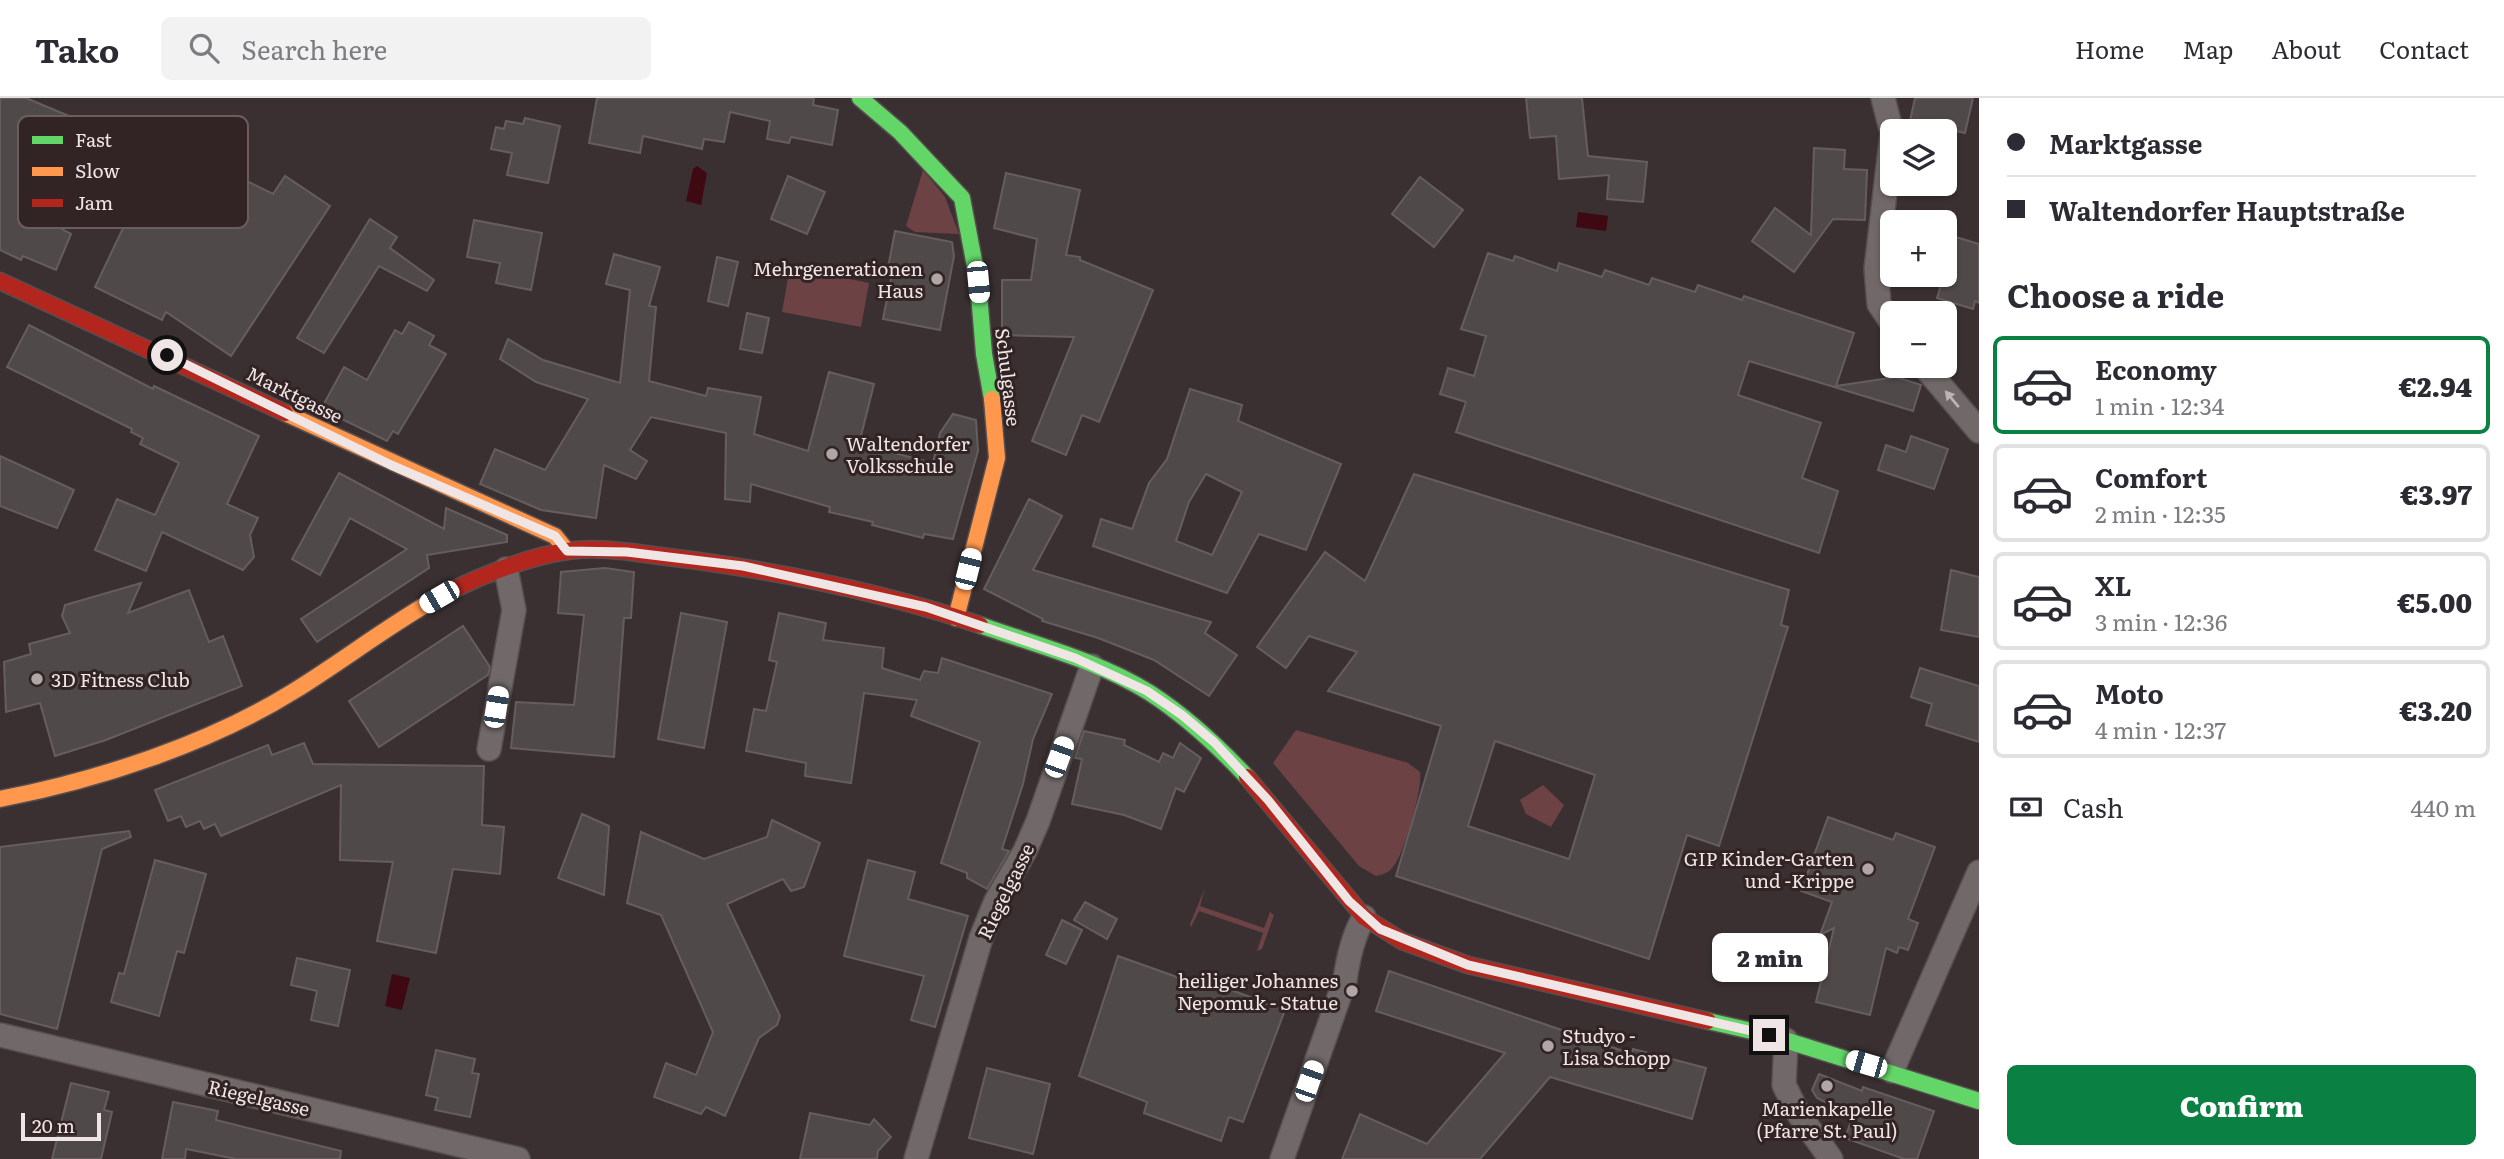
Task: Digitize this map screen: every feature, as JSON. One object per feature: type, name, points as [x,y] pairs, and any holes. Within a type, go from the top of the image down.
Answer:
[{"type":"main road","name":"Schulgasse","points":[[860,98],[900,132],[962,198],[978,282],[984,354],[996,420],[997,458],[956,618]]},
{"type":"main road","name":"Marktgasse","points":[[0,281],[167,355],[417,477],[555,536],[567,551]]},
{"type":"main road","points":[[0,799],[58,788],[184,744],[240,720],[293,692],[404,617],[456,587],[506,569],[567,551],[631,552],[743,566],[910,603],[1093,666],[1147,691],[1182,715],[1214,742],[1268,800],[1364,917],[1402,941],[1468,965],[1786,1040],[1892,1071],[1979,1101]]},
{"type":"street","points":[[1880,305],[1876,269],[1892,133],[1883,98]]},
{"type":"street","points":[[1934,378],[1979,431]]},
{"type":"street","points":[[489,749],[514,610],[506,569]]},
{"type":"street","name":"Riegelgasse","points":[[916,1159],[981,938],[996,901],[1033,834],[1093,666]]},
{"type":"street","points":[[1892,1071],[1979,872]]},
{"type":"street","points":[[1282,1159],[1345,980],[1354,935],[1364,917]]},
{"type":"street","name":"Riegelgasse","points":[[0,1035],[518,1159]]},
{"type":"street","points":[[1786,1040],[1784,1085],[1798,1113],[1831,1159]]},
{"type":"shaded area","points":[[697,166],[707,173],[701,205],[686,201],[693,169]]},
{"type":"shaded area","points":[[923,170],[945,197],[959,234],[915,232],[906,226]]},
{"type":"shaded area","points":[[1578,212],[1608,216],[1606,231],[1576,227]]},
{"type":"shaded area","points":[[790,267],[869,283],[861,327],[782,312]]},
{"type":"shaded area","points":[[1296,730],[1408,763],[1420,772],[1419,791],[1408,833],[1399,857],[1387,872],[1376,876],[1359,866],[1273,763]]},
{"type":"shaded area","points":[[1543,785],[1564,805],[1551,827],[1526,814],[1520,800]]},
{"type":"shaded area","points":[[1205,888],[1200,906],[1264,928],[1270,912],[1274,915],[1262,949],[1257,951],[1263,933],[1199,911],[1191,927]]},
{"type":"shaded area","points":[[392,974],[410,978],[402,1010],[385,1006]]},
{"type":"building","points":[[0,98],[26,98],[69,116],[18,116],[18,228],[62,228],[71,234],[56,270],[23,256],[21,260],[0,250]]},
{"type":"building","points":[[597,98],[814,98],[813,105],[838,110],[832,145],[791,137],[789,143],[767,139],[770,121],[730,112],[724,142],[704,139],[702,149],[643,136],[640,153],[589,143]]},
{"type":"building","points":[[1526,98],[1582,98],[1588,156],[1647,162],[1643,202],[1607,199],[1609,175],[1559,179],[1556,136],[1530,138]]},
{"type":"building","points":[[1915,98],[1973,98],[1965,133],[1957,131],[1957,119],[1910,119]]},
{"type":"building","points":[[525,118],[560,126],[548,183],[507,175],[512,153],[491,149],[496,127],[504,129],[506,121],[523,124]]},
{"type":"building","points":[[1814,148],[1845,150],[1844,169],[1867,170],[1865,220],[1833,219],[1794,272],[1752,241],[1775,208],[1811,235]]},
{"type":"building","points":[[1006,173],[1080,190],[1066,255],[1080,257],[1080,260],[1153,290],[1099,422],[1082,415],[1066,455],[1032,441],[1074,337],[1002,335],[1002,280],[1031,280],[1037,239],[994,228]]},
{"type":"building","points":[[285,176],[330,206],[231,356],[166,312],[162,320],[95,287],[123,228],[248,228],[248,182],[273,194]]},
{"type":"building","points":[[788,176],[825,192],[807,234],[771,219]]},
{"type":"building","points":[[1420,177],[1463,210],[1434,247],[1392,214]]},
{"type":"building","points":[[370,219],[397,237],[390,248],[434,280],[427,291],[379,266],[324,353],[297,338]]},
{"type":"building","points":[[474,220],[542,233],[531,290],[496,283],[500,263],[467,257]]},
{"type":"building","name":"Mehrgenerationen Haus","points":[[895,231],[952,242],[954,256],[940,330],[883,319],[893,269],[888,268]]},
{"type":"building","points":[[1957,237],[1979,244],[1979,303],[1975,301],[1973,309],[1957,304],[1957,301],[1937,298],[1940,287],[1957,287]]},
{"type":"building","points":[[1488,253],[1513,261],[1515,256],[1557,271],[1559,263],[1602,277],[1605,270],[1649,285],[1652,278],[1695,292],[1698,285],[1742,300],[1744,296],[1854,333],[1836,386],[1889,378],[1899,378],[1921,385],[1913,411],[1749,361],[1738,395],[1821,423],[1802,478],[1838,491],[1819,553],[1456,432],[1466,402],[1440,394],[1448,368],[1474,376],[1486,336],[1461,329]]},
{"type":"building","points":[[614,254],[660,267],[649,306],[656,307],[649,381],[706,396],[708,388],[761,397],[754,434],[808,451],[829,372],[874,384],[859,444],[933,463],[940,433],[953,414],[976,420],[978,451],[953,539],[924,534],[923,538],[872,525],[873,522],[829,512],[830,507],[751,484],[750,502],[725,499],[726,433],[651,417],[630,450],[647,461],[636,479],[604,465],[596,518],[541,510],[480,484],[495,449],[545,470],[588,399],[536,382],[500,359],[508,339],[543,360],[620,383],[630,290],[606,284]]},
{"type":"building","points":[[717,257],[738,262],[728,306],[708,301]]},
{"type":"building","points":[[747,313],[769,318],[762,353],[740,349]]},
{"type":"building","points":[[409,322],[434,336],[429,345],[446,354],[398,434],[393,431],[387,441],[321,409],[344,367],[367,380],[395,330],[402,334]]},
{"type":"building","points":[[29,325],[153,389],[154,386],[259,436],[227,504],[258,518],[250,535],[254,557],[243,570],[162,532],[146,571],[95,550],[117,499],[155,515],[179,463],[140,444],[143,438],[131,432],[132,429],[7,367]]},
{"type":"building","points":[[1190,389],[1242,405],[1238,421],[1341,464],[1306,550],[1259,534],[1227,593],[1093,546],[1101,519],[1132,529],[1149,483],[1167,459]],"holes":[[[1206,474],[1242,492],[1212,555],[1176,541],[1189,502]]]},
{"type":"building","points":[[1911,436],[1948,449],[1934,489],[1878,470],[1886,445],[1906,452]]},
{"type":"building","points":[[0,456],[74,490],[57,528],[0,506]]},
{"type":"building","points":[[339,473],[444,529],[446,508],[507,535],[507,542],[427,555],[429,568],[317,642],[301,619],[407,549],[350,518],[320,575],[292,559]]},
{"type":"building","points":[[1414,474],[1789,590],[1781,625],[1788,627],[1719,846],[1687,835],[1649,959],[1396,876],[1441,726],[1328,691],[1357,652],[1309,636],[1286,668],[1257,647],[1325,552],[1365,581]],"holes":[[[1495,741],[1595,775],[1569,859],[1468,826]]]},
{"type":"building","points":[[1029,499],[1062,516],[1033,570],[1211,622],[1205,633],[1237,655],[1209,696],[1154,660],[1098,638],[1042,621],[1043,619],[984,589]]},
{"type":"building","points":[[605,568],[634,572],[631,618],[624,618],[614,757],[511,748],[516,702],[574,705],[584,615],[558,613],[561,572]]},
{"type":"building","points":[[1951,570],[1979,577],[1979,637],[1941,630]]},
{"type":"building","points":[[141,583],[128,613],[189,590],[209,642],[223,636],[242,686],[106,740],[55,756],[40,703],[6,712],[4,662],[31,654],[29,644],[70,633],[62,616],[65,605]]},
{"type":"building","points":[[681,613],[727,622],[704,748],[658,739]]},
{"type":"building","points":[[779,613],[826,623],[823,640],[884,648],[882,668],[920,680],[924,671],[938,673],[942,658],[1052,694],[1033,739],[1023,784],[1002,849],[1009,851],[987,889],[967,878],[967,873],[941,863],[980,742],[911,716],[917,700],[864,693],[851,783],[805,776],[806,763],[746,751],[754,709],[766,711],[777,662],[769,660]]},
{"type":"building","points":[[463,626],[490,667],[488,675],[379,747],[349,701]]},
{"type":"building","points":[[1920,668],[1979,686],[1979,742],[1926,725],[1932,704],[1911,697]]},
{"type":"building","points":[[1084,731],[1125,740],[1124,745],[1159,762],[1163,753],[1173,758],[1180,743],[1201,758],[1184,792],[1176,788],[1161,829],[1124,815],[1072,804],[1082,759],[1075,758]]},
{"type":"building","points":[[304,743],[313,764],[484,766],[482,825],[504,827],[500,874],[453,869],[436,953],[377,941],[393,862],[340,860],[341,785],[221,836],[215,824],[204,829],[200,821],[186,827],[181,816],[168,821],[155,790],[268,745],[272,755]]},
{"type":"building","points":[[582,814],[609,826],[604,895],[558,878]]},
{"type":"building","name":"GIP Kinder-Garten und -Krippe","points":[[1828,817],[1893,840],[1896,833],[1935,847],[1908,919],[1918,923],[1908,950],[1899,947],[1897,953],[1886,948],[1870,1015],[1816,1002],[1834,928],[1820,935],[1832,902],[1801,891]]},
{"type":"building","points":[[772,820],[820,843],[804,887],[791,891],[783,879],[727,904],[780,1016],[777,1025],[759,1038],[725,1116],[706,1107],[701,1114],[654,1097],[666,1063],[696,1075],[713,1032],[661,915],[627,903],[641,832],[704,859],[767,837]]},
{"type":"building","points":[[129,831],[131,837],[102,849],[57,1029],[0,1014],[0,847]]},
{"type":"building","points":[[155,860],[206,874],[184,953],[177,951],[159,1016],[111,1002],[119,973],[124,974]]},
{"type":"building","points":[[868,860],[915,872],[908,899],[968,916],[935,1027],[911,1020],[924,976],[844,956]]},
{"type":"building","points":[[1085,902],[1117,919],[1107,939],[1074,920]]},
{"type":"building","points":[[1062,920],[1082,930],[1066,964],[1046,955]]},
{"type":"building","points":[[1118,956],[1208,988],[1210,982],[1285,1010],[1243,1122],[1229,1117],[1221,1141],[1144,1113],[1147,1102],[1079,1076]]},
{"type":"building","points":[[297,958],[350,970],[338,1026],[311,1020],[317,991],[291,985]]},
{"type":"building","points":[[1389,971],[1632,1054],[1633,1049],[1706,1068],[1692,1119],[1550,1077],[1480,1159],[1342,1159],[1360,1114],[1427,1144],[1505,1053],[1376,1011]]},
{"type":"building","points":[[436,1050],[475,1059],[472,1073],[479,1074],[470,1117],[435,1110],[438,1098],[426,1095]]},
{"type":"building","points":[[987,1068],[1050,1084],[1033,1154],[969,1138]]},
{"type":"building","points":[[1819,1074],[1862,1091],[1863,1087],[1934,1111],[1917,1159],[1904,1159],[1845,1138],[1853,1116],[1817,1098],[1812,1090]]},
{"type":"building","points":[[71,1083],[109,1092],[104,1110],[112,1112],[101,1159],[52,1159]]},
{"type":"building","points":[[173,1102],[218,1111],[216,1120],[341,1151],[340,1159],[236,1159],[186,1149],[185,1159],[162,1159]]},
{"type":"building","points":[[810,1113],[870,1125],[874,1119],[891,1137],[878,1151],[877,1159],[800,1159]]},
{"type":"traffic: fast","points":[[860,98],[900,132],[962,198],[978,282],[984,354],[992,399]]},
{"type":"traffic: fast","points":[[980,625],[1067,654],[1150,693],[1189,722],[1247,777]]},
{"type":"traffic: fast","points":[[1708,1021],[1769,1035],[1979,1101]]},
{"type":"traffic: slow","points":[[956,618],[997,458],[992,399]]},
{"type":"traffic: slow","points":[[285,413],[555,536],[567,551]]},
{"type":"traffic: slow","points":[[0,799],[114,770],[152,758],[226,728],[294,691],[432,601]]},
{"type":"traffic: jam","points":[[0,281],[285,413]]},
{"type":"traffic: jam","points":[[432,601],[463,585],[533,558],[567,551],[605,550],[786,575],[865,592],[980,625]]},
{"type":"traffic: jam","points":[[1247,777],[1364,917],[1402,941],[1468,965],[1708,1021]]},
{"type":"place","name":"Mehrgenerationen Haus","points":[[937,279]]},
{"type":"place","name":"Waltendorfer Volksschule","points":[[832,454]]},
{"type":"place","name":"3D Fitness Club","points":[[37,679]]},
{"type":"place","name":"GIP Kinder-Garten und -Krippe","points":[[1868,869]]},
{"type":"place","name":"heiliger Johannes Nepomuk - Statue","points":[[1352,991]]},
{"type":"place","name":"Studyo - Lisa Schopp","points":[[1548,1046]]},
{"type":"place","name":"Marienkapelle (Pfarre St. Paul)","points":[[1827,1086]]},
{"type":"route","points":[[167,355],[466,500],[555,536],[567,551],[606,550],[667,555],[743,566],[926,607],[1075,658],[1147,691],[1182,715],[1214,742],[1268,800],[1364,917],[1402,941],[1468,965],[1769,1035]]}]
